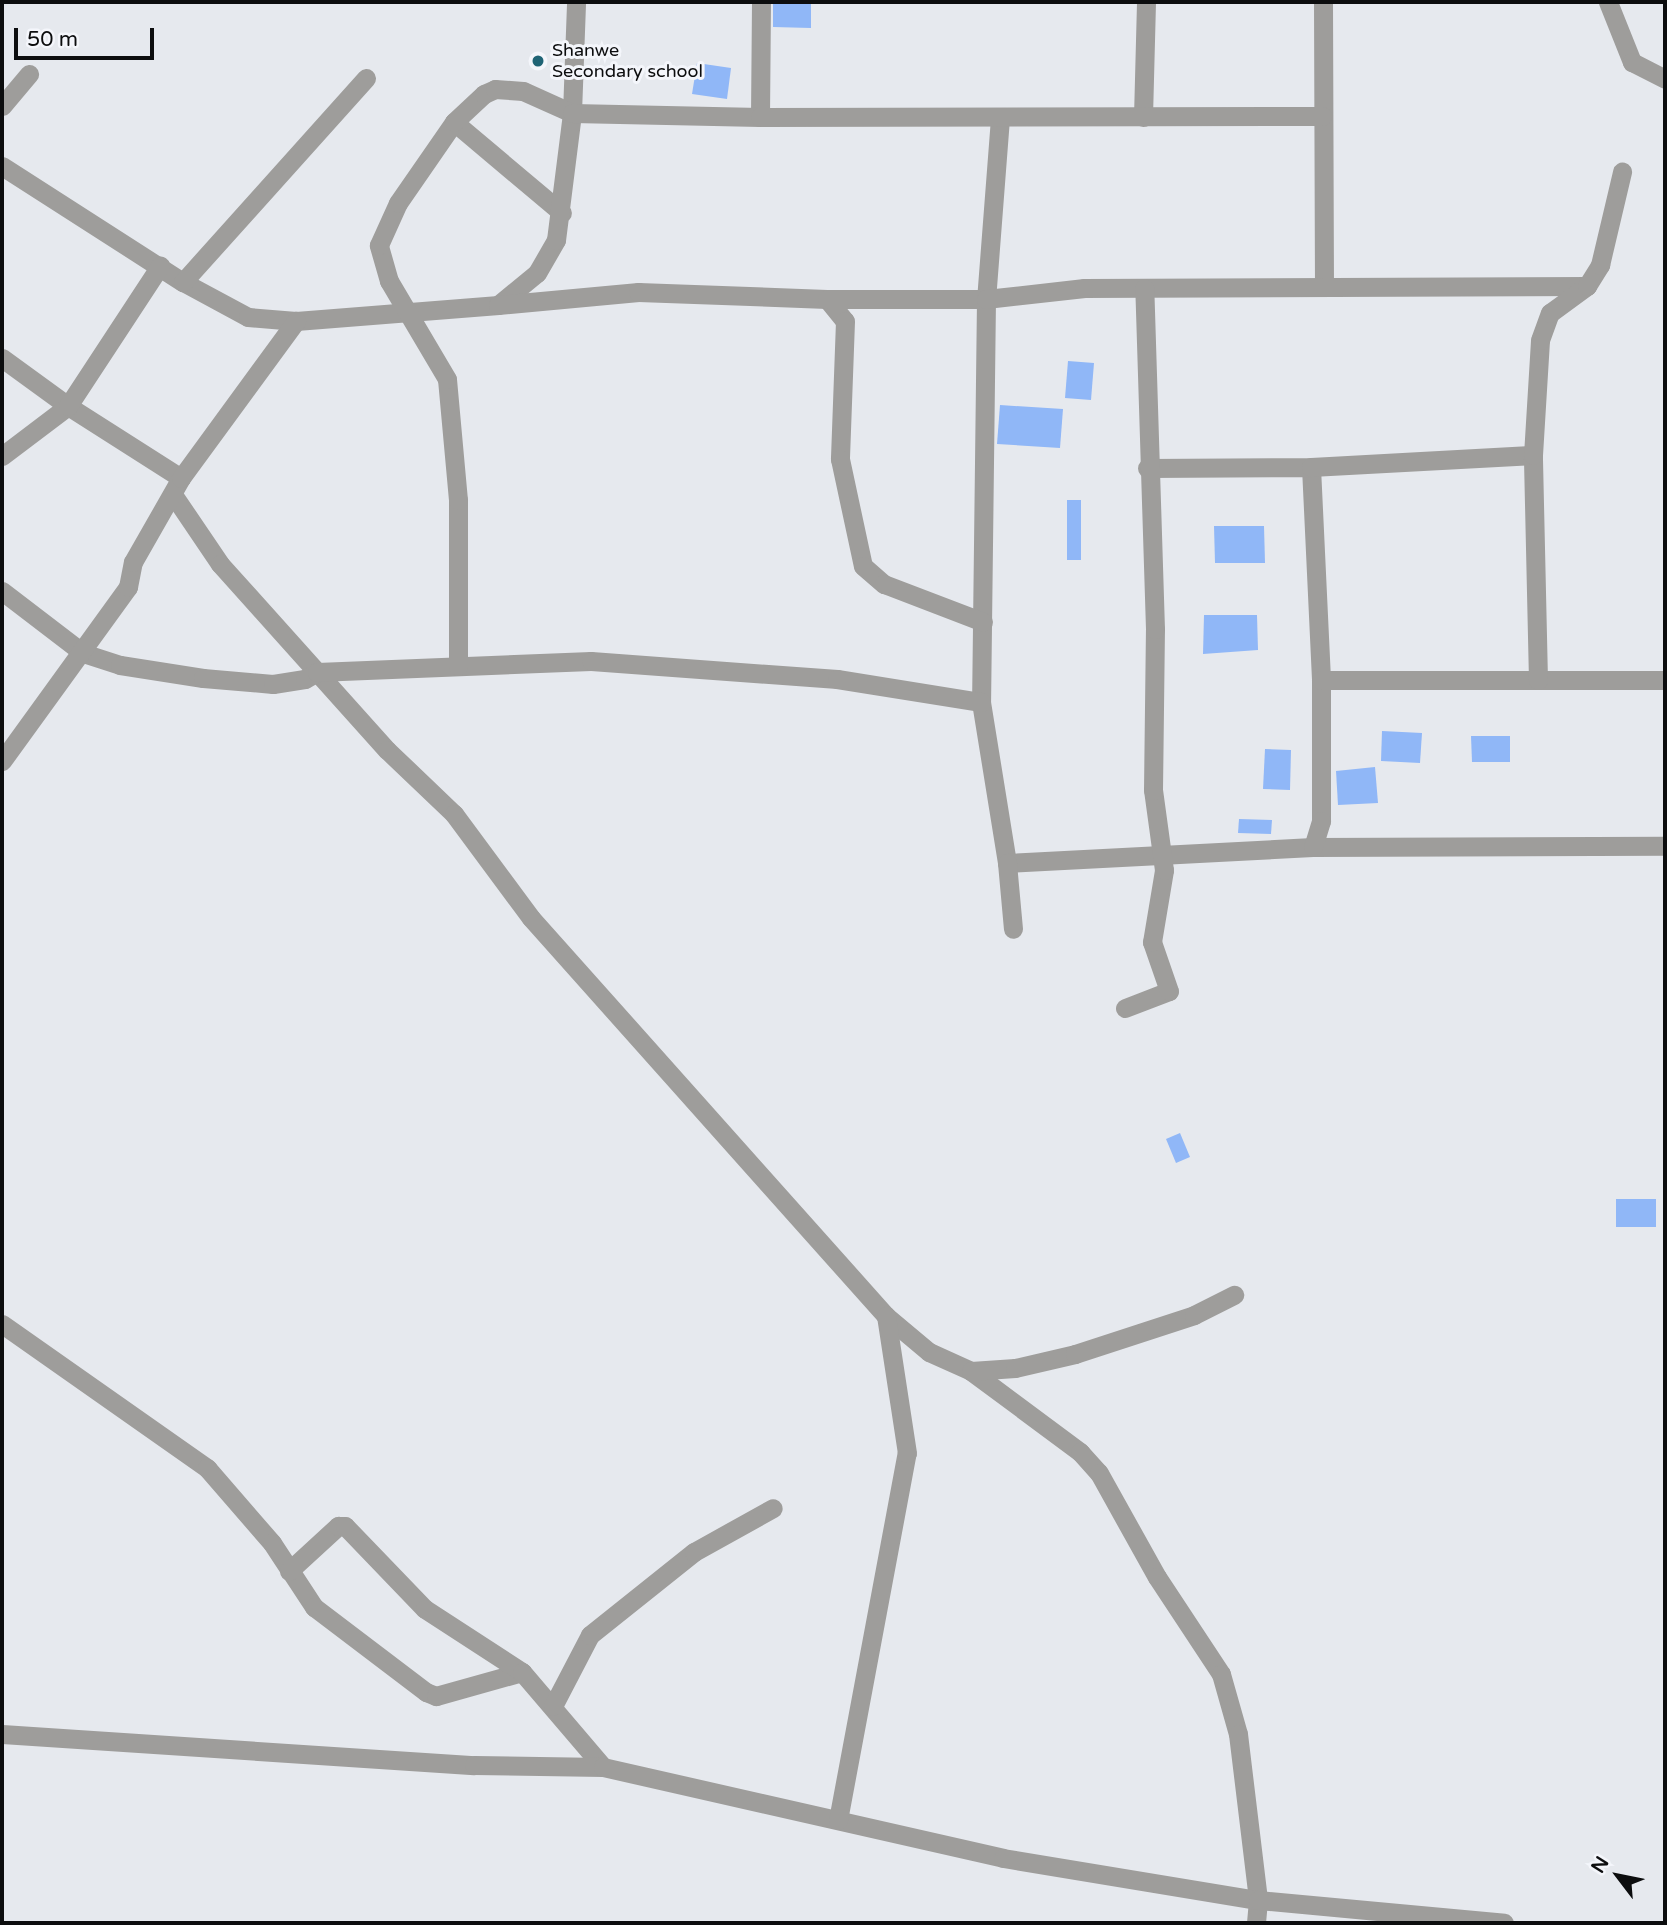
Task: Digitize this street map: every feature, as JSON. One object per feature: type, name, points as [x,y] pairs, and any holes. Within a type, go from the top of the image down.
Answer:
[{"type":"street","points":[[498,305],[537,273],[556,240],[562,213],[572,113],[576,2]]},
{"type":"street","points":[[760,117],[761,2]]},
{"type":"street","points":[[1143,117],[1146,2]]},
{"type":"street","points":[[1323,2],[1324,286]]},
{"type":"street","points":[[1608,2],[1632,62],[1665,79]]},
{"type":"street","points":[[2,106],[29,74]]},
{"type":"street","points":[[183,282],[366,78]]},
{"type":"street","points":[[458,666],[458,499],[447,379],[406,309],[381,258],[382,231],[454,122],[468,106],[495,89],[523,91],[572,113],[999,118],[1322,116]]},
{"type":"street","points":[[999,118],[986,299],[981,702],[1007,863],[1013,929]]},
{"type":"street","points":[[454,122],[562,213]]},
{"type":"street","points":[[2,166],[183,282],[247,317],[296,321],[406,309],[498,305],[638,292],[827,299],[986,299],[1084,288],[1587,286]]},
{"type":"street","points":[[1538,680],[1533,455],[1544,324],[1566,298],[1587,286],[1600,265],[1622,172]]},
{"type":"street","points":[[2,456],[68,406],[160,266]]},
{"type":"street","points":[[1125,1009],[1168,991],[1152,942],[1163,853],[1153,790],[1155,629],[1147,468],[1144,288]]},
{"type":"street","points":[[827,299],[845,321],[840,459],[863,566],[884,584],[983,622]]},
{"type":"street","points":[[2,761],[83,653],[128,587],[133,562],[177,487],[296,321]]},
{"type":"street","points":[[2,358],[177,487],[220,564],[387,750],[454,814],[531,918],[886,1316],[929,1352],[971,1371],[1080,1452],[1099,1473],[1157,1577],[1221,1674],[1238,1734],[1258,1900],[1255,1923]]},
{"type":"street","points":[[1147,468],[1311,467],[1533,455]]},
{"type":"street","points":[[1311,467],[1321,680],[1321,821],[1313,847]]},
{"type":"street","points":[[2,591],[83,653],[144,669],[273,684],[305,679],[317,672],[591,662],[732,669],[884,684],[981,702]]},
{"type":"street","points":[[1321,680],[1665,680]]},
{"type":"street","points":[[1007,863],[1313,847],[1665,846]]},
{"type":"street","points":[[971,1371],[1015,1368],[1074,1354],[1194,1315],[1234,1295]]},
{"type":"street","points":[[838,1820],[907,1453],[886,1316]]},
{"type":"street","points":[[2,1324],[207,1468],[272,1543],[314,1607],[431,1695],[522,1672]]},
{"type":"street","points":[[553,1706],[590,1635],[694,1552],[773,1508]]},
{"type":"street","points":[[289,1571],[338,1526],[345,1526],[425,1609],[522,1672],[603,1767]]},
{"type":"street","points":[[2,1734],[474,1765],[603,1767],[1003,1858],[1258,1900],[1504,1923]]},
{"type":"building","points":[[773,2],[811,2],[811,28],[773,27]]},
{"type":"building","points":[[697,63],[731,68],[727,99],[692,94]]},
{"type":"building","points":[[1068,361],[1094,363],[1091,400],[1065,398]]},
{"type":"building","points":[[1000,405],[1063,409],[1060,448],[997,444]]},
{"type":"building","points":[[1067,500],[1081,500],[1081,560],[1067,560]]},
{"type":"building","points":[[1214,526],[1264,526],[1265,563],[1215,563]]},
{"type":"building","points":[[1204,615],[1257,615],[1258,650],[1203,654]]},
{"type":"building","points":[[1382,731],[1422,733],[1420,763],[1381,761]]},
{"type":"building","points":[[1471,736],[1510,736],[1510,762],[1472,762]]},
{"type":"building","points":[[1265,749],[1291,750],[1290,790],[1263,789]]},
{"type":"building","points":[[1375,767],[1378,803],[1338,805],[1336,771]]},
{"type":"building","points":[[1239,819],[1272,820],[1271,834],[1238,833]]},
{"type":"building","points":[[1180,1133],[1190,1157],[1176,1163],[1166,1139]]},
{"type":"building","points":[[1616,1199],[1656,1199],[1656,1227],[1616,1227]]},
{"type":"place","name":"Shanwe Secondary school","points":[[538,61]]}]
